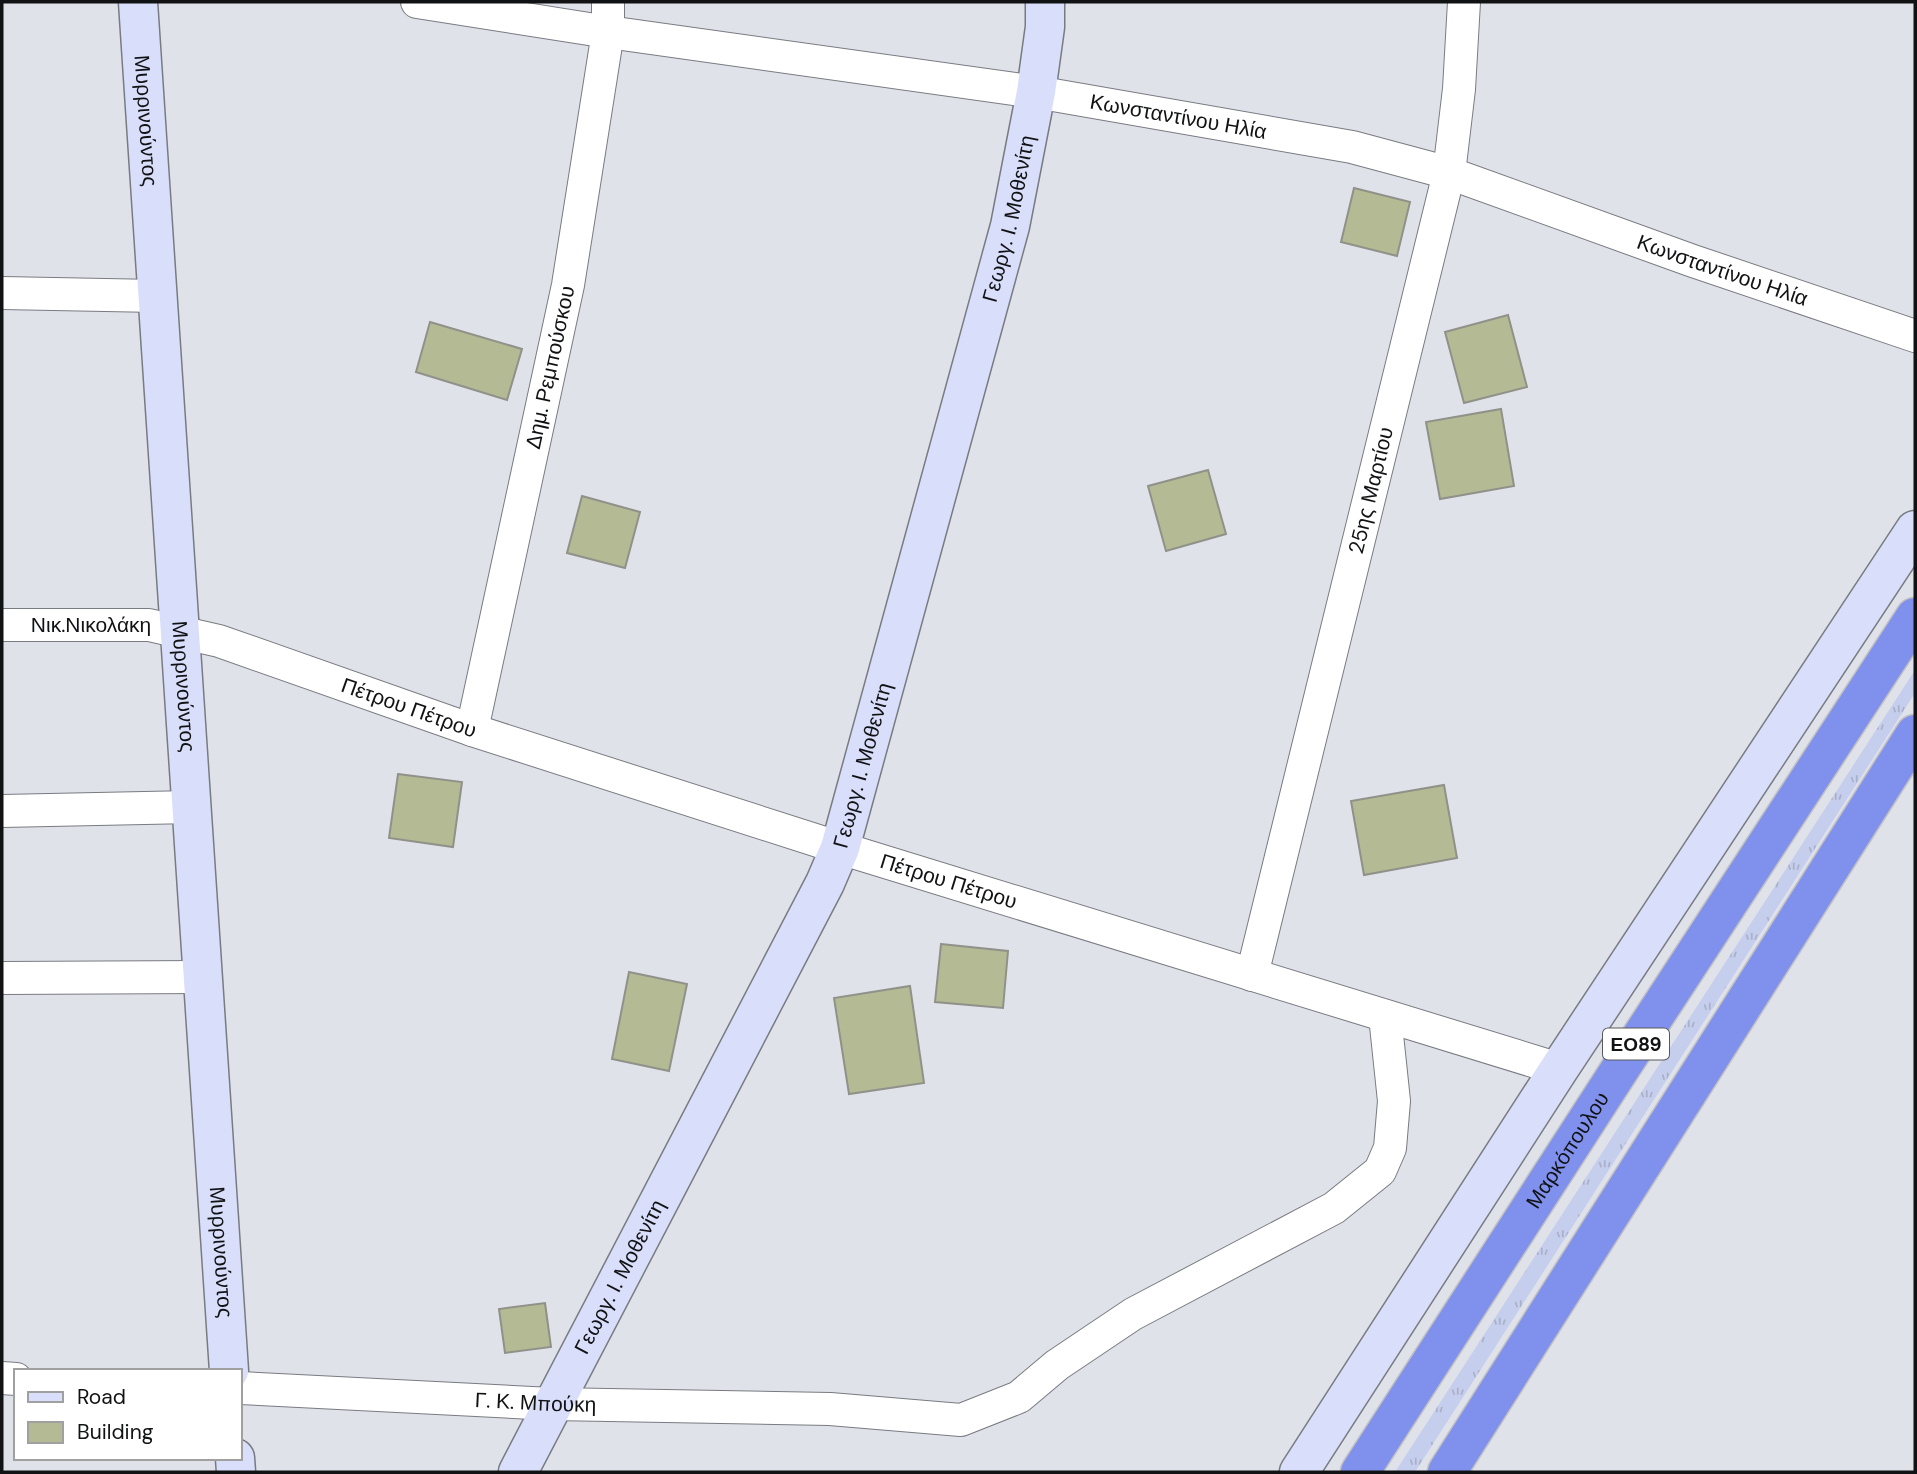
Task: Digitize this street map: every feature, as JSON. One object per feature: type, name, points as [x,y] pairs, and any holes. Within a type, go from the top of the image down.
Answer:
[{"type":"highway","name":"Μαρκόπουλου","points":[[1360,1472],[1915,617]]},
{"type":"highway","points":[[1447,1472],[1915,734]]},
{"type":"street","name":"Μυρρινούντος","points":[[138,2],[229,1369]]},
{"type":"street","name":"Κωνσταντίνου Ηλία","points":[[417,2],[608,17],[1352,147],[1449,173],[1692,261],[1915,336]]},
{"type":"street","name":"Γεωργ. Ι. Μοθενίτη","points":[[518,1472],[825,883],[840,848],[1010,226],[1036,92],[1045,27],[1045,2]]},
{"type":"street","name":"25ης Μαρτίου","points":[[1252,975],[1449,173],[1460,76],[1464,2]]},
{"type":"street","name":"Δημ. Ρεμπούσκου","points":[[472,730],[568,285],[608,17]]},
{"type":"street","points":[[2,293],[157,296]]},
{"type":"street","points":[[1298,1472],[1559,1069],[1915,530]]},
{"type":"street","name":"Νικ.Νικολάκη","points":[[2,625],[149,625],[180,634]]},
{"type":"street","name":"Πέτρου Πέτρου","points":[[180,634],[219,641],[472,730],[840,848],[1559,1069]]},
{"type":"street","points":[[2,811],[192,807]]},
{"type":"street","points":[[2,978],[203,977]]},
{"type":"street","name":"Γ. Κ. Μπούκη","points":[[242,1388],[552,1404],[830,1409],[961,1420],[1019,1397],[1057,1366],[1133,1314],[1334,1208],[1380,1171],[1390,1148],[1394,1101],[1385,1016]]},
{"type":"green space","points":[[1915,670],[1915,693],[1415,1472],[1395,1472]]},
{"type":"building","points":[[1354,188],[1410,202],[1397,256],[1341,242]]},
{"type":"building","points":[[1508,315],[1527,387],[1464,403],[1445,332]]},
{"type":"building","points":[[430,322],[522,349],[507,400],[416,372]]},
{"type":"building","points":[[1501,409],[1514,486],[1440,499],[1426,422]]},
{"type":"building","points":[[1208,470],[1226,534],[1166,551],[1148,486]]},
{"type":"building","points":[[582,496],[640,512],[625,568],[567,553]]},
{"type":"building","points":[[398,774],[462,782],[453,847],[389,838]]},
{"type":"building","points":[[1444,785],[1457,858],[1364,875],[1351,801]]},
{"type":"building","points":[[941,944],[1008,951],[1003,1008],[935,1002]]},
{"type":"building","points":[[629,972],[687,984],[669,1071],[612,1059]]},
{"type":"building","points":[[910,986],[924,1083],[849,1094],[834,998]]},
{"type":"building","points":[[545,1303],[551,1347],[505,1353],[499,1309]]}]
